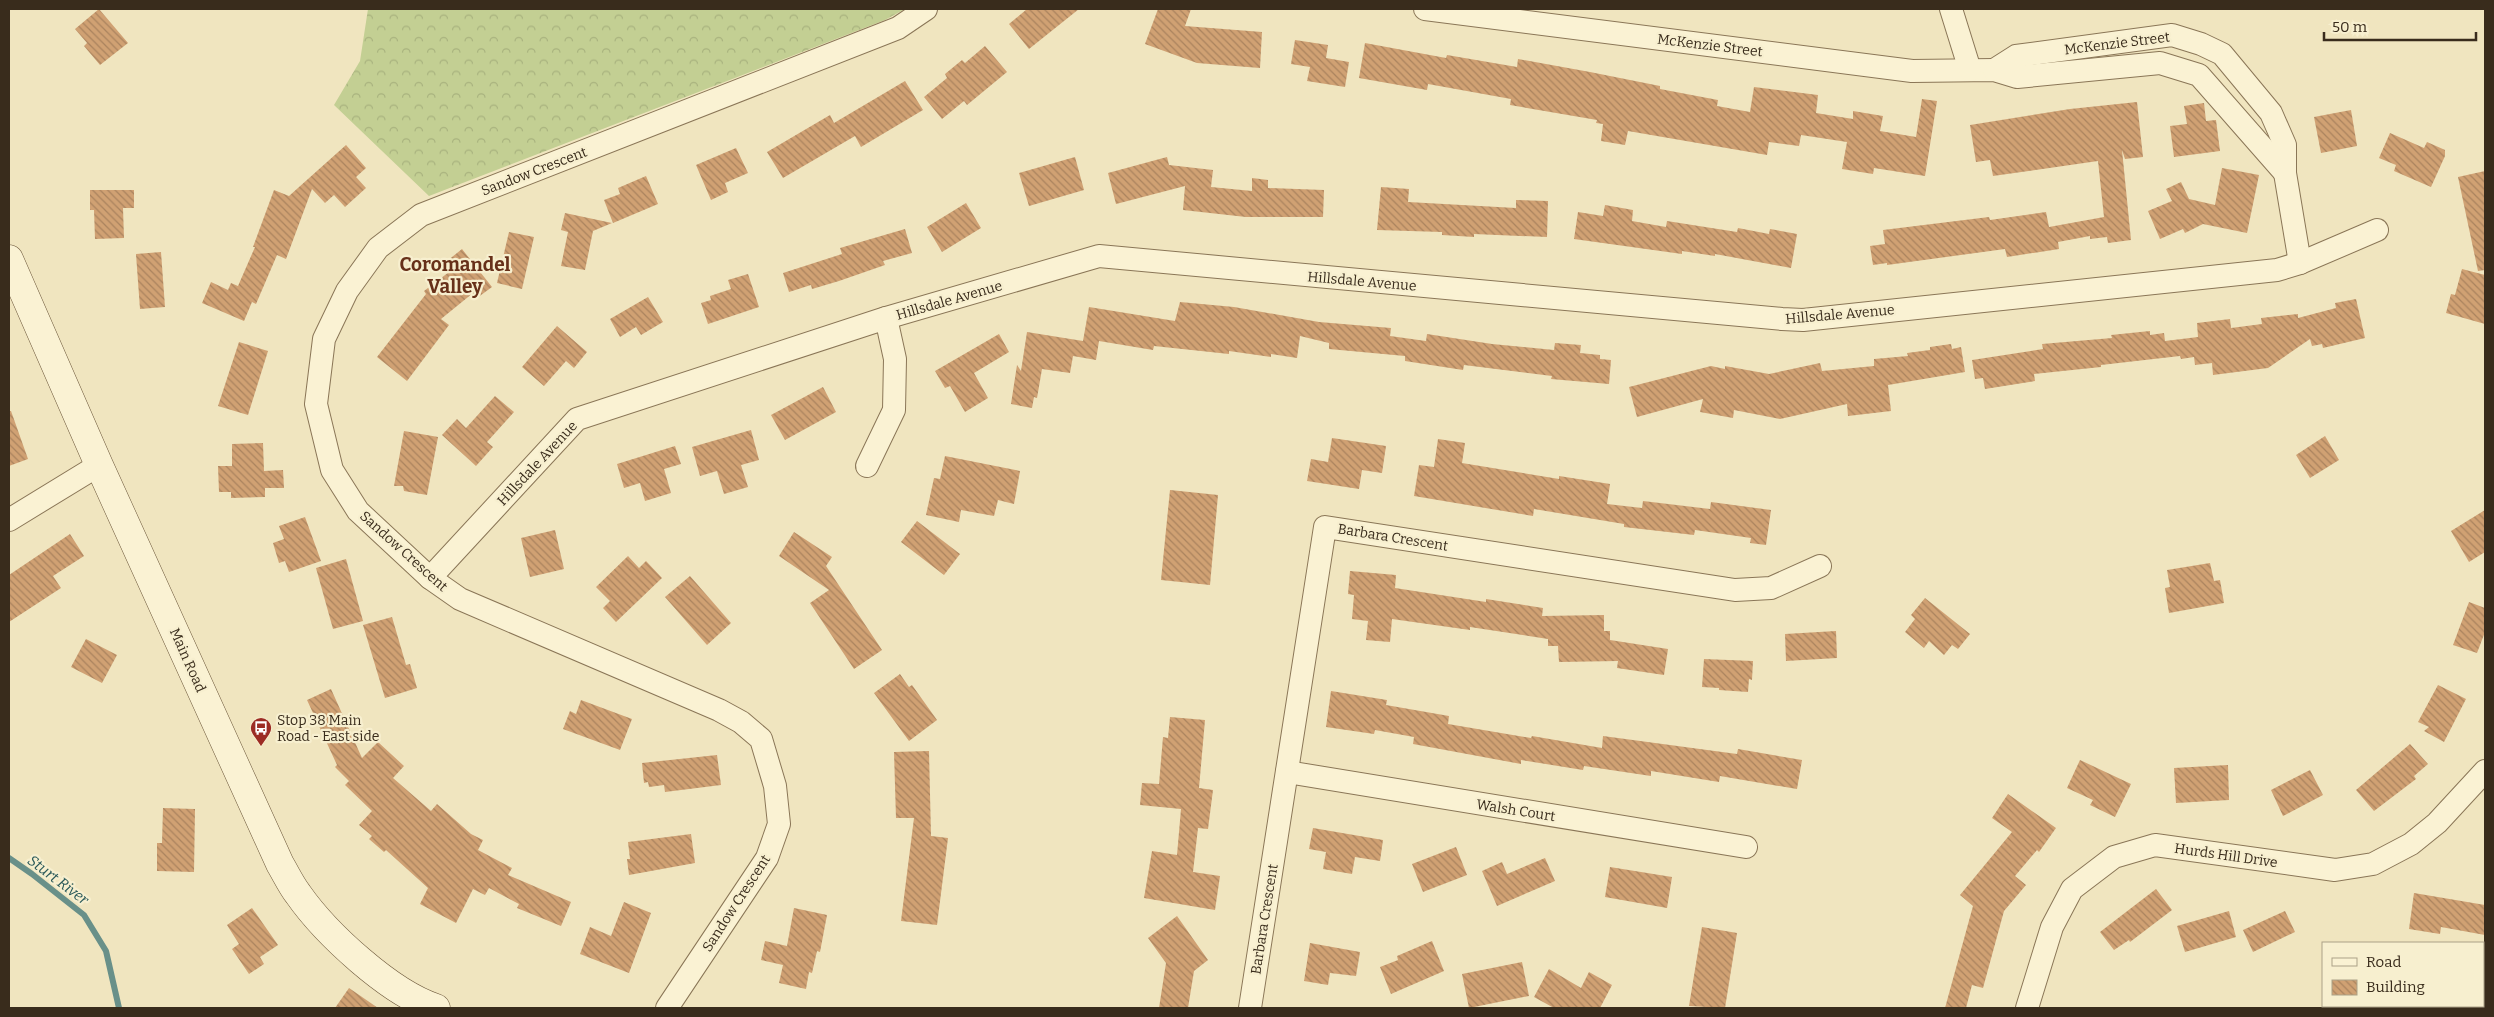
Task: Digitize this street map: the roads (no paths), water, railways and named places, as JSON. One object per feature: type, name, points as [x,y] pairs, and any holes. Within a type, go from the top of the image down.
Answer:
[{"type":"main road","name":"Main Road","points":[[9,259],[99,465],[280,864],[298,895],[341,942],[393,987],[422,1004],[436,1008]]},
{"type":"street","name":"Sandow Crescent","points":[[667,1008],[767,858],[779,824],[775,786],[761,739],[741,722],[719,710],[460,599],[430,578],[358,511],[332,470],[316,404],[324,339],[347,291],[378,248],[421,215],[898,28],[926,9]]},
{"type":"street","name":"McKenzie Street","points":[[1425,9],[1912,71],[1994,70],[2017,76],[2160,62],[2199,74],[2285,173]]},
{"type":"street","points":[[1951,9],[1970,70]]},
{"type":"street","name":"McKenzie Street","points":[[1994,70],[2016,56],[2172,35],[2201,44],[2222,54],[2270,113],[2285,145],[2285,173],[2300,263]]},
{"type":"street","name":"Hillsdale Avenue","points":[[430,578],[576,419],[886,318],[1099,256],[1782,320],[1803,320],[2267,271],[2300,263],[2377,230]]},
{"type":"street","points":[[867,466],[894,410],[895,359],[886,318]]},
{"type":"street","points":[[9,520],[99,465]]},
{"type":"street","name":"Barbara Crescent","points":[[1250,1008],[1325,527],[1735,590],[1772,588],[1820,566]]},
{"type":"street","name":"Hurds Hill Drive","points":[[2027,1008],[2052,927],[2072,889],[2114,857],[2155,845],[2335,870],[2373,864],[2411,844],[2438,824],[2485,771]]},
{"type":"street","name":"Walsh Court","points":[[1286,772],[1746,847]]},
{"type":"waterway","name":"Sturt River","points":[[9,858],[84,915],[106,951],[119,1008]]},
{"type":"place","name":"Stop 38 Main Road - East side","points":[[261,747]]},
{"type":"district","name":"Coromandel Valley","points":[[455,275]]}]
